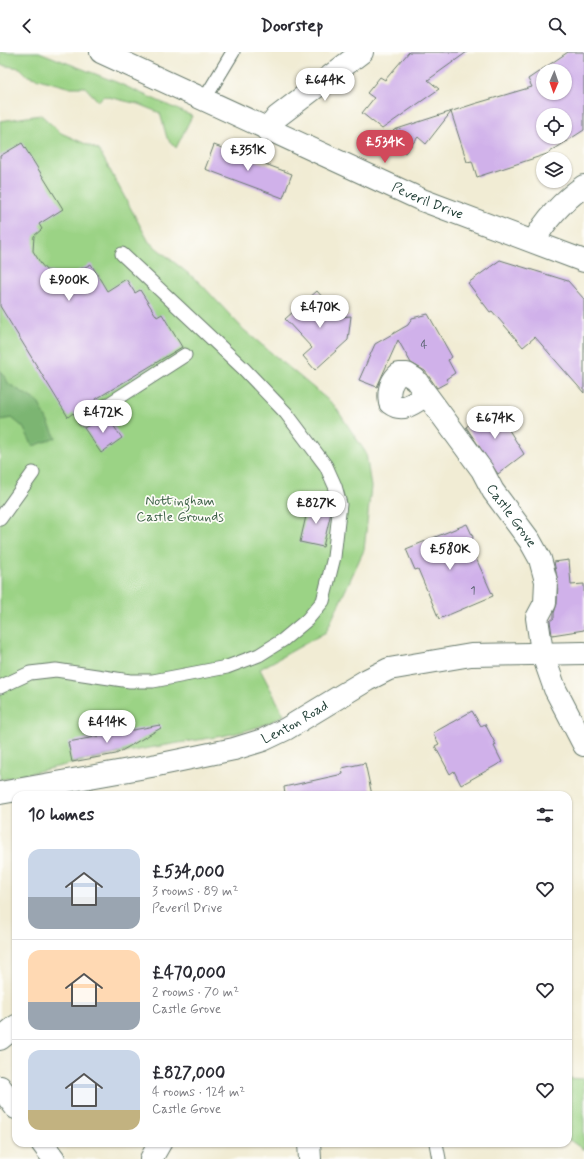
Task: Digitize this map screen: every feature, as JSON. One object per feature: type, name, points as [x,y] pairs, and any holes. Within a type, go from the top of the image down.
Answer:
[{"type":"street","name":"Peveril Drive","points":[[101,52],[267,130],[422,200],[584,261]]},
{"type":"street","points":[[267,130],[277,117],[362,52]]},
{"type":"street","points":[[534,241],[542,225],[563,201],[584,186]]},
{"type":"street","name":"Castle Grove","points":[[426,395],[482,470],[493,491],[530,541],[540,559],[546,580],[545,603],[537,618],[542,652],[555,689],[584,744]]},
{"type":"street","name":"Lenton Road","points":[[0,793],[172,762],[234,749],[263,740],[286,729],[367,680],[389,669],[471,655],[542,652],[573,654],[584,653]]},
{"type":"street","points":[[0,1039],[12,1029]]},
{"type":"street","points":[[0,1087],[12,1102]]},
{"type":"street","points":[[45,1147],[54,1159]]},
{"type":"street","points":[[151,1159],[158,1147]]},
{"type":"street","points":[[309,1147],[310,1159]]},
{"type":"lane","points":[[204,100],[233,52]]},
{"type":"lane","points":[[0,687],[30,674],[56,670],[130,681],[153,681],[227,668],[259,655],[283,640],[307,620],[323,601],[334,558],[340,504],[335,486],[326,466],[286,413],[244,369],[122,254]]},
{"type":"lane","points":[[84,420],[185,355]]},
{"type":"lane","points":[[0,519],[33,473]]},
{"type":"lane","points":[[437,1147],[439,1159]]},
{"type":"green space","points":[[0,52],[39,52],[116,82],[192,116],[176,148],[167,138],[160,113],[138,104],[104,96],[98,101],[85,87],[67,87],[28,76],[20,68],[0,65]]},
{"type":"green space","name":"Nottingham Castle Grounds","points":[[41,115],[61,133],[99,150],[149,242],[200,283],[244,330],[334,405],[366,453],[371,487],[364,550],[326,632],[260,669],[284,715],[271,722],[244,731],[86,760],[0,780],[0,121]]},
{"type":"green space","points":[[0,370],[9,384],[38,402],[56,438],[33,446],[23,427],[12,418],[0,420]]},
{"type":"green space","points":[[572,1078],[584,1079],[584,1150],[572,1142]]},
{"type":"building","points":[[409,52],[467,52],[428,80],[439,89],[382,129],[362,113],[374,98],[367,93],[380,77],[385,80]]},
{"type":"building","points":[[568,52],[584,52],[584,130],[572,138],[572,108],[536,108],[536,144],[562,144],[550,152],[536,152],[536,158],[477,177],[472,161],[467,162],[451,112],[426,144],[418,137],[405,153],[401,150],[391,152],[389,137],[394,130],[474,104],[532,87],[528,79],[536,74],[536,100],[572,100],[572,64],[550,64]]},
{"type":"building","points":[[22,143],[63,209],[39,224],[42,229],[34,236],[33,251],[41,264],[46,270],[66,273],[68,276],[91,264],[107,291],[126,279],[135,293],[140,290],[157,317],[162,314],[182,347],[96,399],[97,402],[80,413],[77,418],[73,413],[68,417],[0,306],[0,156]]},
{"type":"building","points":[[214,145],[292,174],[283,198],[205,169]]},
{"type":"building","points":[[500,260],[568,281],[584,299],[584,393],[535,337],[523,347],[492,311],[490,312],[468,283]]},
{"type":"building","points":[[317,291],[340,317],[351,316],[348,340],[315,370],[303,356],[312,348],[285,319]]},
{"type":"building","points":[[428,314],[452,357],[448,360],[455,373],[446,379],[448,382],[437,388],[425,371],[411,363],[398,340],[377,387],[359,380],[375,344],[408,325],[412,318]]},
{"type":"building","points":[[489,410],[493,415],[497,414],[504,422],[524,454],[498,474],[466,427],[471,423],[472,412],[484,414]]},
{"type":"building","points":[[106,415],[122,438],[101,453],[84,428]]},
{"type":"building","points":[[309,503],[332,508],[323,547],[300,542]]},
{"type":"building","points":[[467,524],[473,537],[470,545],[493,596],[439,619],[418,569],[415,570],[406,549]]},
{"type":"building","points":[[569,560],[571,585],[584,584],[584,630],[552,635],[550,621],[554,618],[557,604],[558,582],[554,562]]},
{"type":"building","points":[[472,711],[481,726],[485,724],[496,745],[494,746],[502,762],[461,785],[454,771],[450,774],[435,746],[439,744],[433,733]]},
{"type":"building","points":[[160,725],[161,728],[116,754],[72,762],[68,742]]},
{"type":"building","points":[[365,763],[371,791],[284,791],[284,787],[343,774],[342,768]]}]
